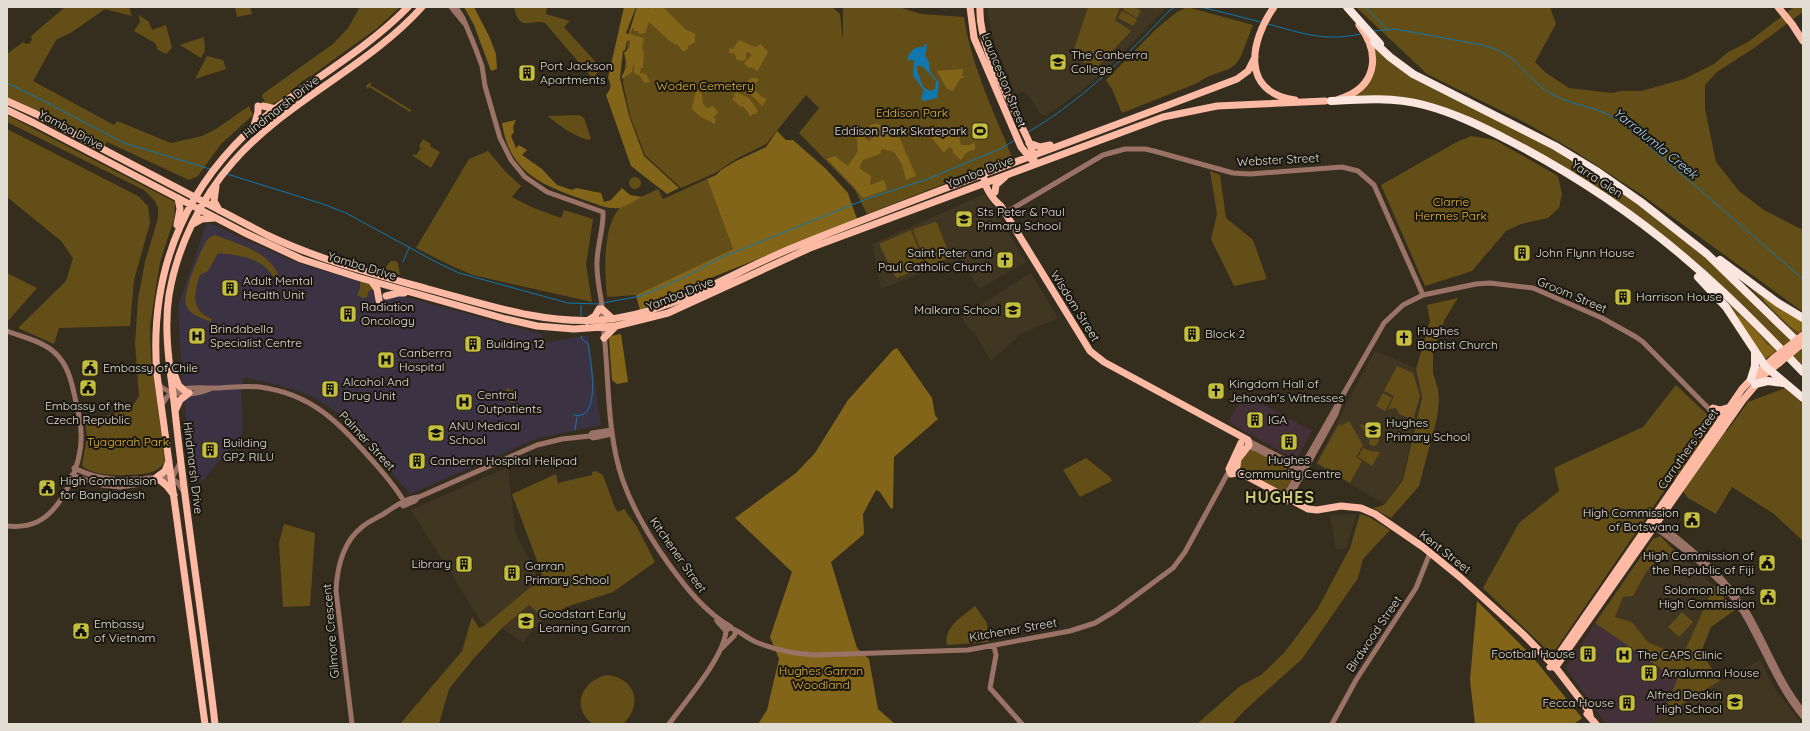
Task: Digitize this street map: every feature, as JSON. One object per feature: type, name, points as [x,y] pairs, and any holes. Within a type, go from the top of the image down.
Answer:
[{"type":"highway","name":"Yarra Glen","points":[[1347,7],[1374,42],[1407,70],[1436,86],[1526,130],[1574,158],[1632,195],[1683,234],[1736,280],[1803,347]]},
{"type":"highway","name":"Yarra Glen","points":[[1328,101],[1387,100],[1409,102],[1432,107],[1486,129],[1560,169],[1625,212],[1678,253],[1723,292],[1803,372]]},
{"type":"highway","points":[[1560,169],[1641,228],[1692,271],[1726,307],[1767,368],[1803,398]]},
{"type":"highway","points":[[1683,234],[1778,303],[1794,313],[1803,316]]},
{"type":"highway","points":[[1755,352],[1753,382],[1768,380],[1784,383]]},
{"type":"main road","name":"Hindmarsh Drive","points":[[205,724],[158,385],[156,329],[159,294],[165,266],[176,237],[191,205],[209,176],[218,165],[253,128],[276,109],[367,43],[408,7]]},
{"type":"main road","name":"Hindmarsh Drive","points":[[215,724],[169,364],[167,330],[169,296],[176,264],[192,224],[204,203],[227,168],[246,148],[274,123],[383,43],[422,7]]},
{"type":"main road","name":"Launceston Street","points":[[970,7],[974,38],[1014,134],[1020,145],[1031,156]]},
{"type":"main road","name":"Launceston Street","points":[[980,7],[982,34],[988,52],[1028,141],[1031,156]]},
{"type":"main road","points":[[1343,7],[1359,24]]},
{"type":"main road","points":[[1778,7],[1790,21],[1803,41]]},
{"type":"main road","points":[[1270,11],[1261,32],[1254,57],[1254,65],[1258,77],[1266,87],[1272,92],[1291,99],[1328,101],[1352,94],[1361,87],[1367,79],[1373,61],[1374,42]]},
{"type":"main road","name":"Yamba Drive","points":[[7,110],[200,210],[286,252],[320,266],[524,324],[557,328],[587,329],[613,318],[632,316],[679,300],[796,246],[998,168],[1239,78],[1250,69],[1254,57]]},
{"type":"main road","name":"Yamba Drive","points":[[7,101],[36,114],[274,239],[306,252],[338,263],[516,313],[556,320],[587,321],[616,326],[668,313],[810,248],[1144,122],[1180,112],[1217,106],[1328,101]]},
{"type":"main road","points":[[253,128],[261,106],[276,109]]},
{"type":"main road","points":[[1028,141],[1036,146],[1045,147],[1071,141]]},
{"type":"main road","points":[[998,168],[1017,157],[1020,145]]},
{"type":"main road","points":[[1031,156],[1034,164]]},
{"type":"main road","points":[[974,187],[982,188],[993,194],[996,185],[1013,172]]},
{"type":"main road","name":"Wisdom Street","points":[[984,174],[993,194],[1090,351],[1104,362],[1220,426],[1245,444]]},
{"type":"main road","points":[[218,181],[214,201],[219,210]]},
{"type":"main road","points":[[170,185],[188,190],[203,185]]},
{"type":"main road","points":[[176,237],[180,209],[178,198]]},
{"type":"main road","points":[[192,224],[209,218],[219,219]]},
{"type":"main road","points":[[372,282],[383,298],[398,293],[412,295],[416,294]]},
{"type":"main road","points":[[587,321],[595,316],[600,306],[607,315],[613,318]]},
{"type":"main road","points":[[587,329],[596,332],[603,337],[616,326]]},
{"type":"main road","name":"Carruthers Street","points":[[1563,653],[1647,537],[1659,527],[1664,513],[1730,407],[1767,368],[1803,335]]},
{"type":"main road","name":"Carruthers Street","points":[[1776,360],[1803,343]]},
{"type":"main road","points":[[169,364],[179,386],[187,391],[180,400],[175,411]]},
{"type":"main road","name":"Carruthers Street","points":[[1553,668],[1655,515],[1723,420],[1753,382]]},
{"type":"main road","points":[[1713,408],[1724,409],[1730,407]]},
{"type":"main road","name":"Kitchener Street","points":[[1233,471],[1245,444]]},
{"type":"main road","points":[[169,459],[165,471],[159,479],[174,495]]},
{"type":"main road","name":"Kent Street","points":[[1233,471],[1303,511],[1310,513],[1344,507],[1361,508],[1387,522],[1430,553],[1461,578],[1541,652],[1586,713],[1590,715]]},
{"type":"main road","name":"Kent Street","points":[[1521,634],[1522,637],[1568,682],[1589,711],[1596,724]]},
{"type":"main road","points":[[1541,652],[1549,655],[1563,653],[1563,666],[1568,682]]},
{"type":"street","points":[[451,7],[465,24]]},
{"type":"street","points":[[456,7],[465,24]]},
{"type":"street","name":"Kitchener Street","points":[[465,24],[475,46],[491,96],[491,102],[500,138],[511,160],[525,177],[551,194],[603,212],[597,248],[601,324],[612,432],[616,456],[623,481],[649,535],[675,573],[698,602],[716,618],[731,627],[734,635],[784,651],[815,655],[968,650],[1083,628],[1115,611],[1173,568],[1185,552],[1221,486],[1233,471]]},
{"type":"street","name":"Webster Street","points":[[1003,210],[1102,155],[1125,149],[1150,150],[1233,173],[1250,174],[1334,167],[1350,169],[1364,175],[1374,184],[1423,295]]},
{"type":"street","name":"Groom Street","points":[[1286,500],[1332,412],[1340,402],[1384,323],[1403,305],[1423,295],[1462,287],[1490,283],[1533,288],[1602,318],[1639,339],[1723,420]]},
{"type":"street","points":[[7,331],[37,342],[55,353],[63,363],[70,375],[81,432],[81,446],[72,476],[62,498],[37,522],[26,525],[7,526]]},
{"type":"street","points":[[158,385],[168,392],[173,393]]},
{"type":"street","name":"Palmer Street","points":[[173,393],[204,387],[211,388],[245,385],[289,393],[315,406],[334,419],[349,434],[408,502]]},
{"type":"street","points":[[161,406],[168,395],[173,393]]},
{"type":"street","name":"Groom Street","points":[[1702,401],[1713,408],[1723,420]]},
{"type":"street","name":"Gilmore Crescent","points":[[352,724],[336,591],[337,572],[341,557],[361,527],[389,511],[394,511],[418,497],[537,445],[562,439],[590,436],[593,438],[612,432]]},
{"type":"street","name":"Wisdom Street","points":[[1245,444],[1301,471]]},
{"type":"street","points":[[172,478],[181,463]]},
{"type":"street","points":[[74,468],[106,479],[123,480],[172,478],[178,483],[185,494]]},
{"type":"street","points":[[72,476],[101,485],[120,487],[159,479]]},
{"type":"street","points":[[1655,515],[1659,527],[1697,558],[1730,594],[1749,624],[1777,679],[1803,717]]},
{"type":"street","points":[[1646,528],[1659,527],[1708,563],[1734,592],[1753,622],[1780,676],[1803,711]]},
{"type":"street","name":"Birdwood Street","points":[[1332,724],[1356,680],[1416,588],[1430,553]]},
{"type":"street","name":"Kitchener Street","points":[[716,618],[726,633]]},
{"type":"street","points":[[669,724],[698,685],[719,650],[726,633],[731,627]]},
{"type":"street","points":[[726,633],[734,635]]},
{"type":"street","points":[[719,650],[734,635]]},
{"type":"street","points":[[994,646],[996,655],[990,688],[1022,724]]},
{"type":"shaded area","name":"The Canberra College","points":[[988,7],[1167,7],[1108,68],[1081,91],[1046,116],[1041,114],[1027,94],[1023,92],[1016,94],[995,45],[988,15]]},
{"type":"shaded area","name":"Sts Peter & Paul Primary School","points":[[985,194],[1026,262],[979,289],[960,258],[881,289],[872,244]]},
{"type":"shaded area","name":"Canberra Hospital","points":[[207,222],[293,261],[372,286],[375,293],[386,296],[402,296],[541,334],[546,343],[588,335],[601,425],[538,438],[410,494],[339,414],[311,396],[285,387],[244,377],[241,389],[243,432],[203,481],[193,481],[182,380],[178,306]]},
{"type":"shaded area","name":"Malkara School","points":[[1031,273],[1058,318],[1021,334],[991,361],[973,331],[971,331],[961,317]]},
{"type":"shaded area","name":"Hughes Primary School","points":[[1375,351],[1415,368],[1421,396],[1402,480],[1384,504],[1316,464]]},
{"type":"shaded area","points":[[1244,394],[1312,431],[1296,460],[1228,422]]},
{"type":"shaded area","points":[[508,467],[516,535],[540,579],[484,626],[411,510]]},
{"type":"shaded area","points":[[1356,514],[1347,548],[1336,550],[1330,515]]},
{"type":"shaded area","points":[[1676,552],[1714,586],[1682,657],[1648,642],[1632,622],[1615,617],[1623,596],[1633,596],[1647,571],[1656,562],[1670,560]]},
{"type":"shaded area","name":"Goodstart Early Learning Garran","points":[[529,605],[545,619],[532,630],[523,643],[502,628]]},
{"type":"shaded area","points":[[1595,623],[1677,680],[1662,716],[1649,724],[1606,724],[1566,668]]},
{"type":"shaded area","name":"The CAPS Clinic","points":[[1619,640],[1640,654],[1629,670],[1608,655]]},
{"type":"shaded area","name":"Alfred Deakin High School","points":[[1760,660],[1775,689],[1802,724],[1649,724],[1720,681]]},
{"type":"green space","points":[[65,7],[129,7],[132,16],[105,9],[72,32],[56,40],[33,81],[114,125],[117,121],[171,143],[202,136],[216,129],[249,106],[253,115],[221,144],[198,176],[189,180],[107,142],[104,147],[7,100],[7,54],[23,42],[26,44],[30,43],[32,39],[31,36]]},
{"type":"green space","points":[[235,7],[250,7],[252,14],[237,17]]},
{"type":"green space","points":[[360,7],[400,7],[376,29],[306,79],[283,98],[277,102],[266,104],[262,96],[264,93],[333,44],[348,28]]},
{"type":"green space","points":[[464,7],[474,7],[489,36],[496,54],[497,69],[491,71],[474,25]]},
{"type":"green space","points":[[514,7],[547,7],[546,14],[570,21],[564,27],[600,67],[594,80],[545,23],[523,23],[516,15]]},
{"type":"green space","points":[[624,7],[636,7],[626,33],[629,34],[637,7],[649,9],[649,7],[663,7],[685,29],[695,34],[695,42],[688,46],[688,49],[683,52],[677,44],[674,45],[674,42],[672,43],[649,22],[645,33],[639,34],[638,31],[634,31],[633,27],[630,34],[644,38],[642,49],[644,52],[643,68],[641,68],[640,73],[646,74],[650,82],[645,83],[640,76],[634,73],[634,63],[632,69],[633,71],[622,79],[627,66],[624,53],[630,47],[630,40],[627,41],[625,50],[623,51],[620,78],[629,116],[644,156],[679,188],[667,194],[631,166],[606,95],[610,87],[608,78]]},
{"type":"green space","points":[[637,7],[832,7],[840,14],[843,41],[843,7],[899,7],[921,14],[964,17],[967,35],[978,71],[1012,157],[867,214],[855,190],[799,133],[819,108],[806,95],[766,144],[736,159],[715,173],[681,188],[645,155],[630,116],[623,83],[629,32]]},
{"type":"green space","points":[[1088,7],[1120,7],[1115,20],[1131,31],[1092,73],[1074,49]]},
{"type":"green space","points":[[1124,7],[1135,7],[1141,11],[1137,18],[1123,10]]},
{"type":"green space","points":[[1187,7],[1253,25],[1241,56],[1236,64],[1229,69],[1122,113],[1112,89],[1106,80],[1156,29],[1177,12]]},
{"type":"green space","points":[[1356,7],[1550,7],[1556,24],[1535,62],[1546,73],[1569,88],[1612,93],[1620,91],[1641,91],[1684,79],[1714,64],[1728,52],[1748,42],[1794,7],[1803,7],[1803,12],[1754,48],[1717,72],[1705,85],[1705,109],[1716,162],[1739,191],[1764,210],[1803,230],[1803,312],[1642,195],[1573,150],[1526,123],[1427,74]]},
{"type":"green space","points":[[1122,11],[1137,19],[1133,26],[1118,18]]},
{"type":"green space","points":[[139,15],[149,22],[152,30],[166,25],[172,48],[166,54],[158,50],[155,43],[134,31],[140,22]]},
{"type":"green space","points":[[204,37],[205,51],[201,58],[180,45]]},
{"type":"green space","points":[[739,40],[755,47],[761,44],[768,52],[758,70],[756,71],[754,68],[747,67],[744,63],[752,55],[748,52],[746,53],[746,59],[743,61],[737,60],[735,54],[729,53],[729,48],[733,49]]},
{"type":"green space","points":[[1374,45],[1386,56],[1532,136],[1624,192],[1709,261],[1747,296],[1803,352],[1803,368],[1728,294],[1614,201],[1447,109],[1350,96],[1364,85]]},
{"type":"green space","points":[[207,56],[223,60],[226,69],[195,79]]},
{"type":"green space","points":[[963,69],[962,76],[966,77],[960,79],[953,91],[947,89],[937,71]]},
{"type":"green space","points":[[751,78],[757,78],[759,80],[753,86],[762,97],[767,99],[762,106],[748,92],[744,93],[742,86]]},
{"type":"green space","points":[[369,83],[372,83],[370,85],[411,110],[410,112],[369,87],[367,89],[366,86]]},
{"type":"green space","points":[[698,91],[702,94],[703,104],[707,108],[713,106],[718,112],[714,117],[716,120],[715,124],[701,117],[692,109],[695,94]]},
{"type":"green space","points":[[736,92],[749,98],[758,111],[756,114],[752,114],[751,117],[743,106],[741,107],[733,100],[733,96],[736,99],[734,95]]},
{"type":"green space","name":"Tyagarah Park","points":[[7,115],[175,202],[174,219],[160,262],[150,326],[151,358],[165,462],[162,466],[152,472],[134,475],[104,474],[87,469],[82,465],[87,437],[85,422],[131,409],[139,396],[135,343],[138,299],[145,262],[158,218],[158,208],[155,201],[144,190],[7,122]]},
{"type":"green space","points":[[579,115],[584,118],[591,139],[588,140],[572,133],[548,116]]},
{"type":"green space","points":[[516,120],[513,127],[514,132],[511,136],[516,148],[519,145],[527,150],[522,155],[542,169],[557,185],[572,190],[576,188],[601,193],[604,202],[611,200],[622,188],[630,195],[642,197],[623,207],[611,208],[554,189],[541,182],[520,165],[512,154],[506,140],[502,123]]},
{"type":"green space","points":[[877,123],[887,131],[898,134],[916,176],[906,180],[902,164],[894,152],[882,149],[880,154],[863,160],[859,168],[871,176],[870,185],[884,180],[887,190],[863,198],[827,159],[835,156],[848,166],[858,151],[856,133],[859,130],[863,137],[869,141],[877,134],[869,126]]},
{"type":"green space","points":[[7,129],[138,196],[148,206],[150,223],[134,280],[130,326],[59,328],[54,344],[18,328],[66,281],[73,258],[61,241],[7,197]]},
{"type":"green space","points":[[953,129],[958,132],[961,145],[970,145],[975,142],[975,150],[965,154],[961,160],[953,153],[952,148],[949,147],[944,153],[931,137]]},
{"type":"green space","points":[[777,131],[786,140],[793,140],[826,169],[848,193],[857,219],[703,281],[640,310],[636,295],[733,249],[707,179],[716,175],[721,170],[736,161],[766,147]]},
{"type":"green space","name":"Clarrie Hermes Park","points":[[1471,136],[1495,140],[1558,176],[1562,194],[1559,208],[1548,218],[1521,224],[1506,231],[1472,271],[1425,286],[1381,185],[1455,143]]},
{"type":"green space","points":[[423,139],[431,144],[430,146],[440,152],[431,168],[413,156],[414,154],[416,155],[421,148],[419,146]]},
{"type":"green space","points":[[488,151],[504,170],[521,186],[512,197],[531,207],[561,218],[564,210],[593,219],[586,265],[592,302],[473,275],[416,248],[469,159]]},
{"type":"green space","points":[[1210,171],[1220,175],[1226,218],[1253,240],[1267,279],[1234,286],[1211,239],[1217,214]]},
{"type":"green space","points":[[633,177],[637,177],[641,183],[637,189],[633,189],[629,185],[629,181]]},
{"type":"green space","points":[[707,179],[733,249],[636,295],[607,297],[605,264],[607,240],[609,229],[618,210],[630,202],[658,189],[663,199]]},
{"type":"green space","points":[[935,222],[937,223],[950,256],[949,258],[929,266],[927,265],[913,231],[914,229]]},
{"type":"green space","points":[[911,230],[926,267],[896,278],[879,244]]},
{"type":"green space","points":[[215,235],[245,246],[263,256],[276,271],[281,281],[277,283],[272,274],[266,268],[252,259],[218,253],[208,271],[200,275],[195,295],[197,306],[205,316],[212,319],[211,322],[196,316],[190,311],[185,300],[192,272],[200,253],[208,239]]},
{"type":"green space","points":[[391,261],[396,261],[398,263],[400,275],[387,271],[385,268]]},
{"type":"green space","points":[[7,273],[37,288],[7,322]]},
{"type":"green space","points":[[1741,279],[1803,320],[1803,330],[1797,335]]},
{"type":"green space","points":[[360,281],[369,283],[375,288],[369,291],[367,297],[363,298],[357,295],[360,289]]},
{"type":"green space","points":[[1709,283],[1778,351],[1764,360]]},
{"type":"green space","points":[[1764,297],[1790,315],[1803,321],[1803,328],[1801,331],[1799,332],[1791,327],[1764,301]]},
{"type":"green space","points":[[1458,298],[1445,319],[1433,352],[1433,373],[1438,389],[1439,401],[1437,418],[1419,486],[1391,518],[1373,508],[1384,505],[1403,480],[1422,397],[1416,369],[1430,321],[1427,305]]},
{"type":"green space","points":[[1738,315],[1740,315],[1751,325],[1766,344],[1772,347],[1775,352],[1764,359],[1737,318]]},
{"type":"green space","points":[[621,334],[628,382],[617,384],[612,380],[609,339],[611,336]]},
{"type":"green space","name":"Hughes Garran Woodland","points":[[897,348],[932,398],[935,415],[938,419],[894,457],[893,508],[891,509],[880,492],[876,490],[863,514],[864,534],[831,562],[857,648],[869,659],[878,709],[895,724],[758,724],[767,710],[779,659],[770,637],[792,572],[735,518],[796,473],[815,453],[848,400],[893,350]]},
{"type":"green space","points":[[1397,366],[1413,373],[1420,396],[1413,420],[1399,414],[1396,408],[1388,409],[1394,396],[1384,391]]},
{"type":"green space","points":[[1676,385],[1715,422],[1727,431],[1748,402],[1785,388],[1803,404],[1803,541],[1774,514],[1732,487],[1716,514],[1688,498],[1673,478],[1556,649],[1547,650],[1483,588],[1519,523],[1559,491],[1554,468],[1643,427]]},
{"type":"green space","points":[[507,388],[517,392],[513,403],[503,399]]},
{"type":"green space","points":[[1383,393],[1392,398],[1385,411],[1376,406]]},
{"type":"green space","points":[[1349,421],[1363,445],[1356,457],[1362,461],[1350,483],[1317,463],[1339,424],[1341,426]]},
{"type":"green space","points":[[1361,424],[1367,426],[1367,429],[1377,438],[1378,436],[1379,441],[1376,445],[1373,446],[1369,444],[1370,441],[1361,426],[1359,428]]},
{"type":"green space","points":[[1363,448],[1370,451],[1380,452],[1372,466],[1358,457]]},
{"type":"green space","points":[[1253,450],[1291,470],[1292,478],[1286,490],[1278,491],[1241,471],[1239,464],[1246,452]]},
{"type":"green space","points":[[1086,458],[1110,477],[1112,481],[1080,497],[1063,470]]},
{"type":"green space","points":[[596,471],[603,475],[615,508],[618,512],[624,509],[637,527],[655,562],[613,592],[566,607],[545,619],[529,605],[502,628],[475,657],[449,689],[439,724],[400,724],[462,651],[472,617],[479,628],[484,626],[540,579],[542,574],[512,494],[556,474],[558,483],[592,475],[592,472]]},
{"type":"green space","points":[[1360,514],[1369,517],[1390,530],[1363,559],[1358,578],[1302,659],[1245,710],[1232,724],[1197,724],[1240,686],[1261,675],[1284,653],[1318,608],[1350,548]]},
{"type":"green space","points":[[284,524],[315,533],[310,606],[283,607],[279,543]]},
{"type":"green space","points":[[1660,536],[1676,552],[1670,560],[1656,562],[1647,571],[1633,596],[1623,597],[1615,617],[1632,622],[1648,642],[1682,657],[1714,586],[1735,610],[1711,627],[1701,652],[1720,681],[1662,716],[1677,680],[1595,623],[1653,539]]},
{"type":"green space","points":[[1477,601],[1531,655],[1582,718],[1574,724],[1475,724],[1470,680]]},
{"type":"green space","points":[[975,606],[987,623],[989,642],[947,645],[948,633],[951,627]]},
{"type":"green space","points":[[1682,612],[1693,622],[1679,637],[1668,627]]},
{"type":"green space","points":[[607,675],[617,677],[624,681],[633,693],[635,700],[633,708],[623,724],[593,724],[586,718],[582,710],[582,695],[586,688],[598,678]]},
{"type":"water","points":[[927,44],[925,56],[929,62],[930,72],[939,83],[937,98],[924,101],[921,98],[924,91],[913,75],[914,61],[911,59],[908,61],[907,59],[917,47],[923,47]],"holes":[[[919,65],[936,81],[935,89],[930,91],[923,87],[917,70],[917,67]]]},
{"type":"waterway","points":[[1028,132],[1085,92],[1120,61],[1169,11],[1175,7]]},
{"type":"waterway","name":"Yarralumla Creek","points":[[1201,7],[1261,22]]},
{"type":"waterway","points":[[1365,7],[1387,29]]},
{"type":"waterway","name":"Yarralumla Creek","points":[[1268,24],[1324,37],[1360,34]]},
{"type":"waterway","name":"Yarralumla Creek","points":[[1373,31],[1395,29],[1482,45],[1505,54],[1548,92],[1617,119],[1803,279]]},
{"type":"waterway","points":[[7,83],[124,143],[210,169]]},
{"type":"waterway","points":[[603,303],[641,296],[683,278],[720,258],[869,198],[925,180],[1002,148],[1015,140]]},
{"type":"waterway","points":[[227,174],[323,204],[346,213],[459,273],[568,303],[600,304]]},
{"type":"waterway","points":[[403,262],[409,248]]},
{"type":"waterway","points":[[581,305],[581,316]]},
{"type":"waterway","points":[[574,415],[583,414],[589,409],[592,399],[593,387],[588,344],[582,339],[581,336]]},
{"type":"waterway","points":[[575,430],[577,417]]},
{"type":"place","name":"The Canberra College","points":[[1058,62]]},
{"type":"place","name":"Port Jackson Apartments","points":[[527,73]]},
{"type":"place","name":"Eddison Park Skatepark","points":[[980,131]]},
{"type":"place","name":"Sts Peter & Paul Primary School","points":[[964,219]]},
{"type":"place","name":"John Flynn House","points":[[1522,253]]},
{"type":"place","name":"Saint Peter and Paul Catholic Church","points":[[1005,260]]},
{"type":"place","name":"Adult Mental Health Unit","points":[[230,288]]},
{"type":"place","name":"Harrison House","points":[[1623,297]]},
{"type":"place","name":"Malkara School","points":[[1013,310]]},
{"type":"place","name":"Radiation Oncology","points":[[348,314]]},
{"type":"place","name":"Block 2","points":[[1192,334]]},
{"type":"place","name":"Brindabella Specialist Centre","points":[[197,336]]},
{"type":"place","name":"Hughes Baptist Church","points":[[1404,338]]},
{"type":"place","name":"Building 12","points":[[473,344]]},
{"type":"place","name":"Canberra Hospital","points":[[386,360]]},
{"type":"place","name":"Embassy of Chile","points":[[90,368]]},
{"type":"place","name":"Embassy of the Czech Republic","points":[[88,388]]},
{"type":"place","name":"Alcohol And Drug Unit","points":[[330,389]]},
{"type":"place","name":"Kingdom Hall of Jehovah's Witnesses","points":[[1216,391]]},
{"type":"place","name":"Central Outpatients","points":[[464,402]]},
{"type":"place","name":"IGA","points":[[1255,420]]},
{"type":"place","name":"Hughes Primary School","points":[[1373,430]]},
{"type":"place","name":"ANU Medical School","points":[[436,433]]},
{"type":"place","name":"Hughes Community Centre","points":[[1289,442]]},
{"type":"place","name":"Building GP2 RILU","points":[[210,450]]},
{"type":"place","name":"Canberra Hospital Helipad","points":[[417,461]]},
{"type":"place","name":"High Commission for Bangladesh","points":[[47,488]]},
{"type":"place","name":"High Commission of Botswana","points":[[1692,520]]},
{"type":"place","name":"High Commission of the Republic of Fiji","points":[[1767,563]]},
{"type":"place","name":"Library","points":[[464,564]]},
{"type":"place","name":"Garran Primary School","points":[[512,573]]},
{"type":"place","name":"Solomon Islands High Commission","points":[[1768,597]]},
{"type":"place","name":"Goodstart Early Learning Garran","points":[[526,621]]},
{"type":"place","name":"Embassy of Vietnam","points":[[81,631]]},
{"type":"place","name":"Football House","points":[[1588,654]]},
{"type":"place","name":"The CAPS Clinic","points":[[1624,655]]},
{"type":"place","name":"Arralumna House","points":[[1649,673]]},
{"type":"place","name":"Alfred Deakin High School","points":[[1735,702]]},
{"type":"place","name":"Fecca House","points":[[1627,703]]},
{"type":"district","name":"HUGHES","points":[[1280,497]]},
{"type":"park label","name":"Woden Cemetery","points":[[705,86]]},
{"type":"park label","name":"Eddison Park","points":[[912,113]]}]
